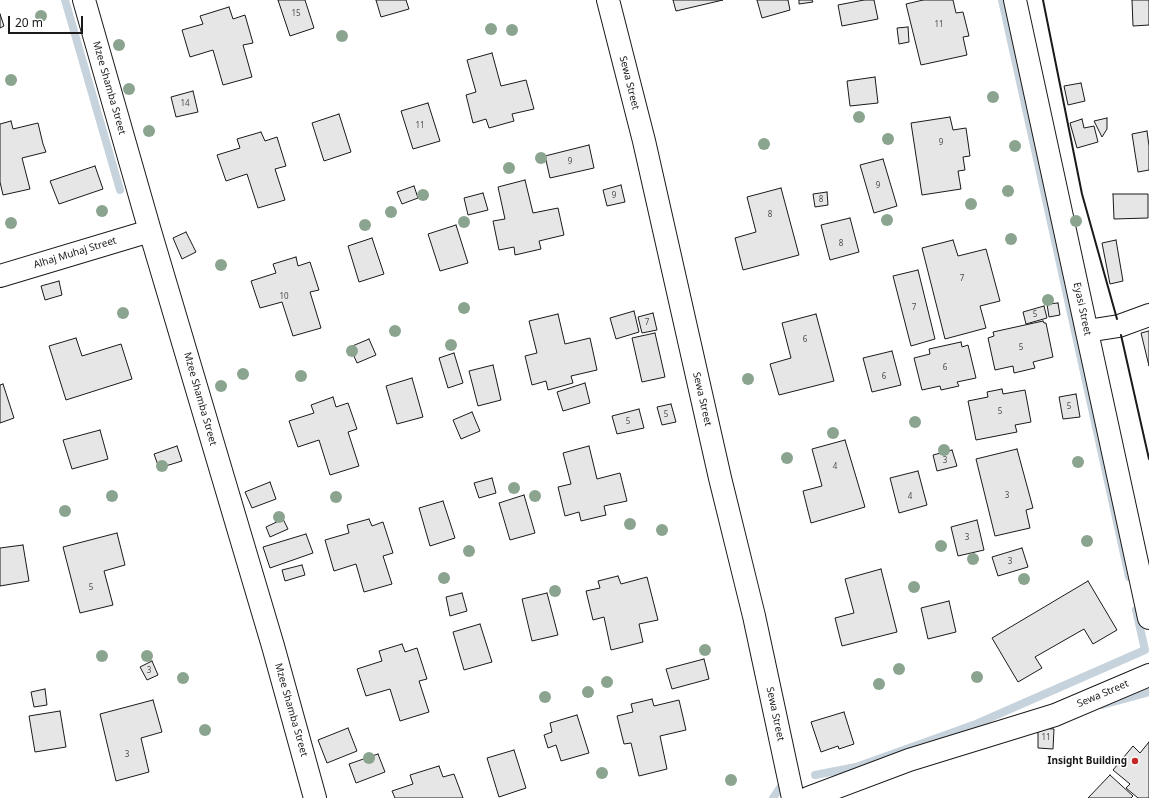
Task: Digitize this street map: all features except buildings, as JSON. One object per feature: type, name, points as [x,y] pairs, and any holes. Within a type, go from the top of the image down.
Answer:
[{"type":"street","name":"Mzee Shamba Street","points":[[84,0],[316,798]]},
{"type":"street","name":"Sewa Street","points":[[608,0],[644,141],[720,478],[754,616],[794,798]]},
{"type":"street","name":"Eyasi Street","points":[[1015,0],[1149,618]]},
{"type":"street","name":"Alhaj Muhaj Street","points":[[0,276],[150,231]]},
{"type":"street","points":[[1087,331],[1119,326],[1149,315]]},
{"type":"street","name":"Sewa Street","points":[[808,798],[909,760],[1055,714],[1149,675]]},
{"type":"waterway","points":[[65,0],[120,190]]},
{"type":"waterway","points":[[1002,0],[1129,577]]},
{"type":"waterway","points":[[815,775],[856,767],[976,724],[1145,650],[1136,610]]},
{"type":"waterway","points":[[1102,705],[1149,692]]},
{"type":"waterway","points":[[773,798],[784,782],[783,780]]},
{"type":"wall","points":[[1043,0],[1082,194],[1117,319]]},
{"type":"wall","points":[[1121,335],[1149,459]]},
{"type":"place","name":"Insight Building","points":[[1135,761]]}]
